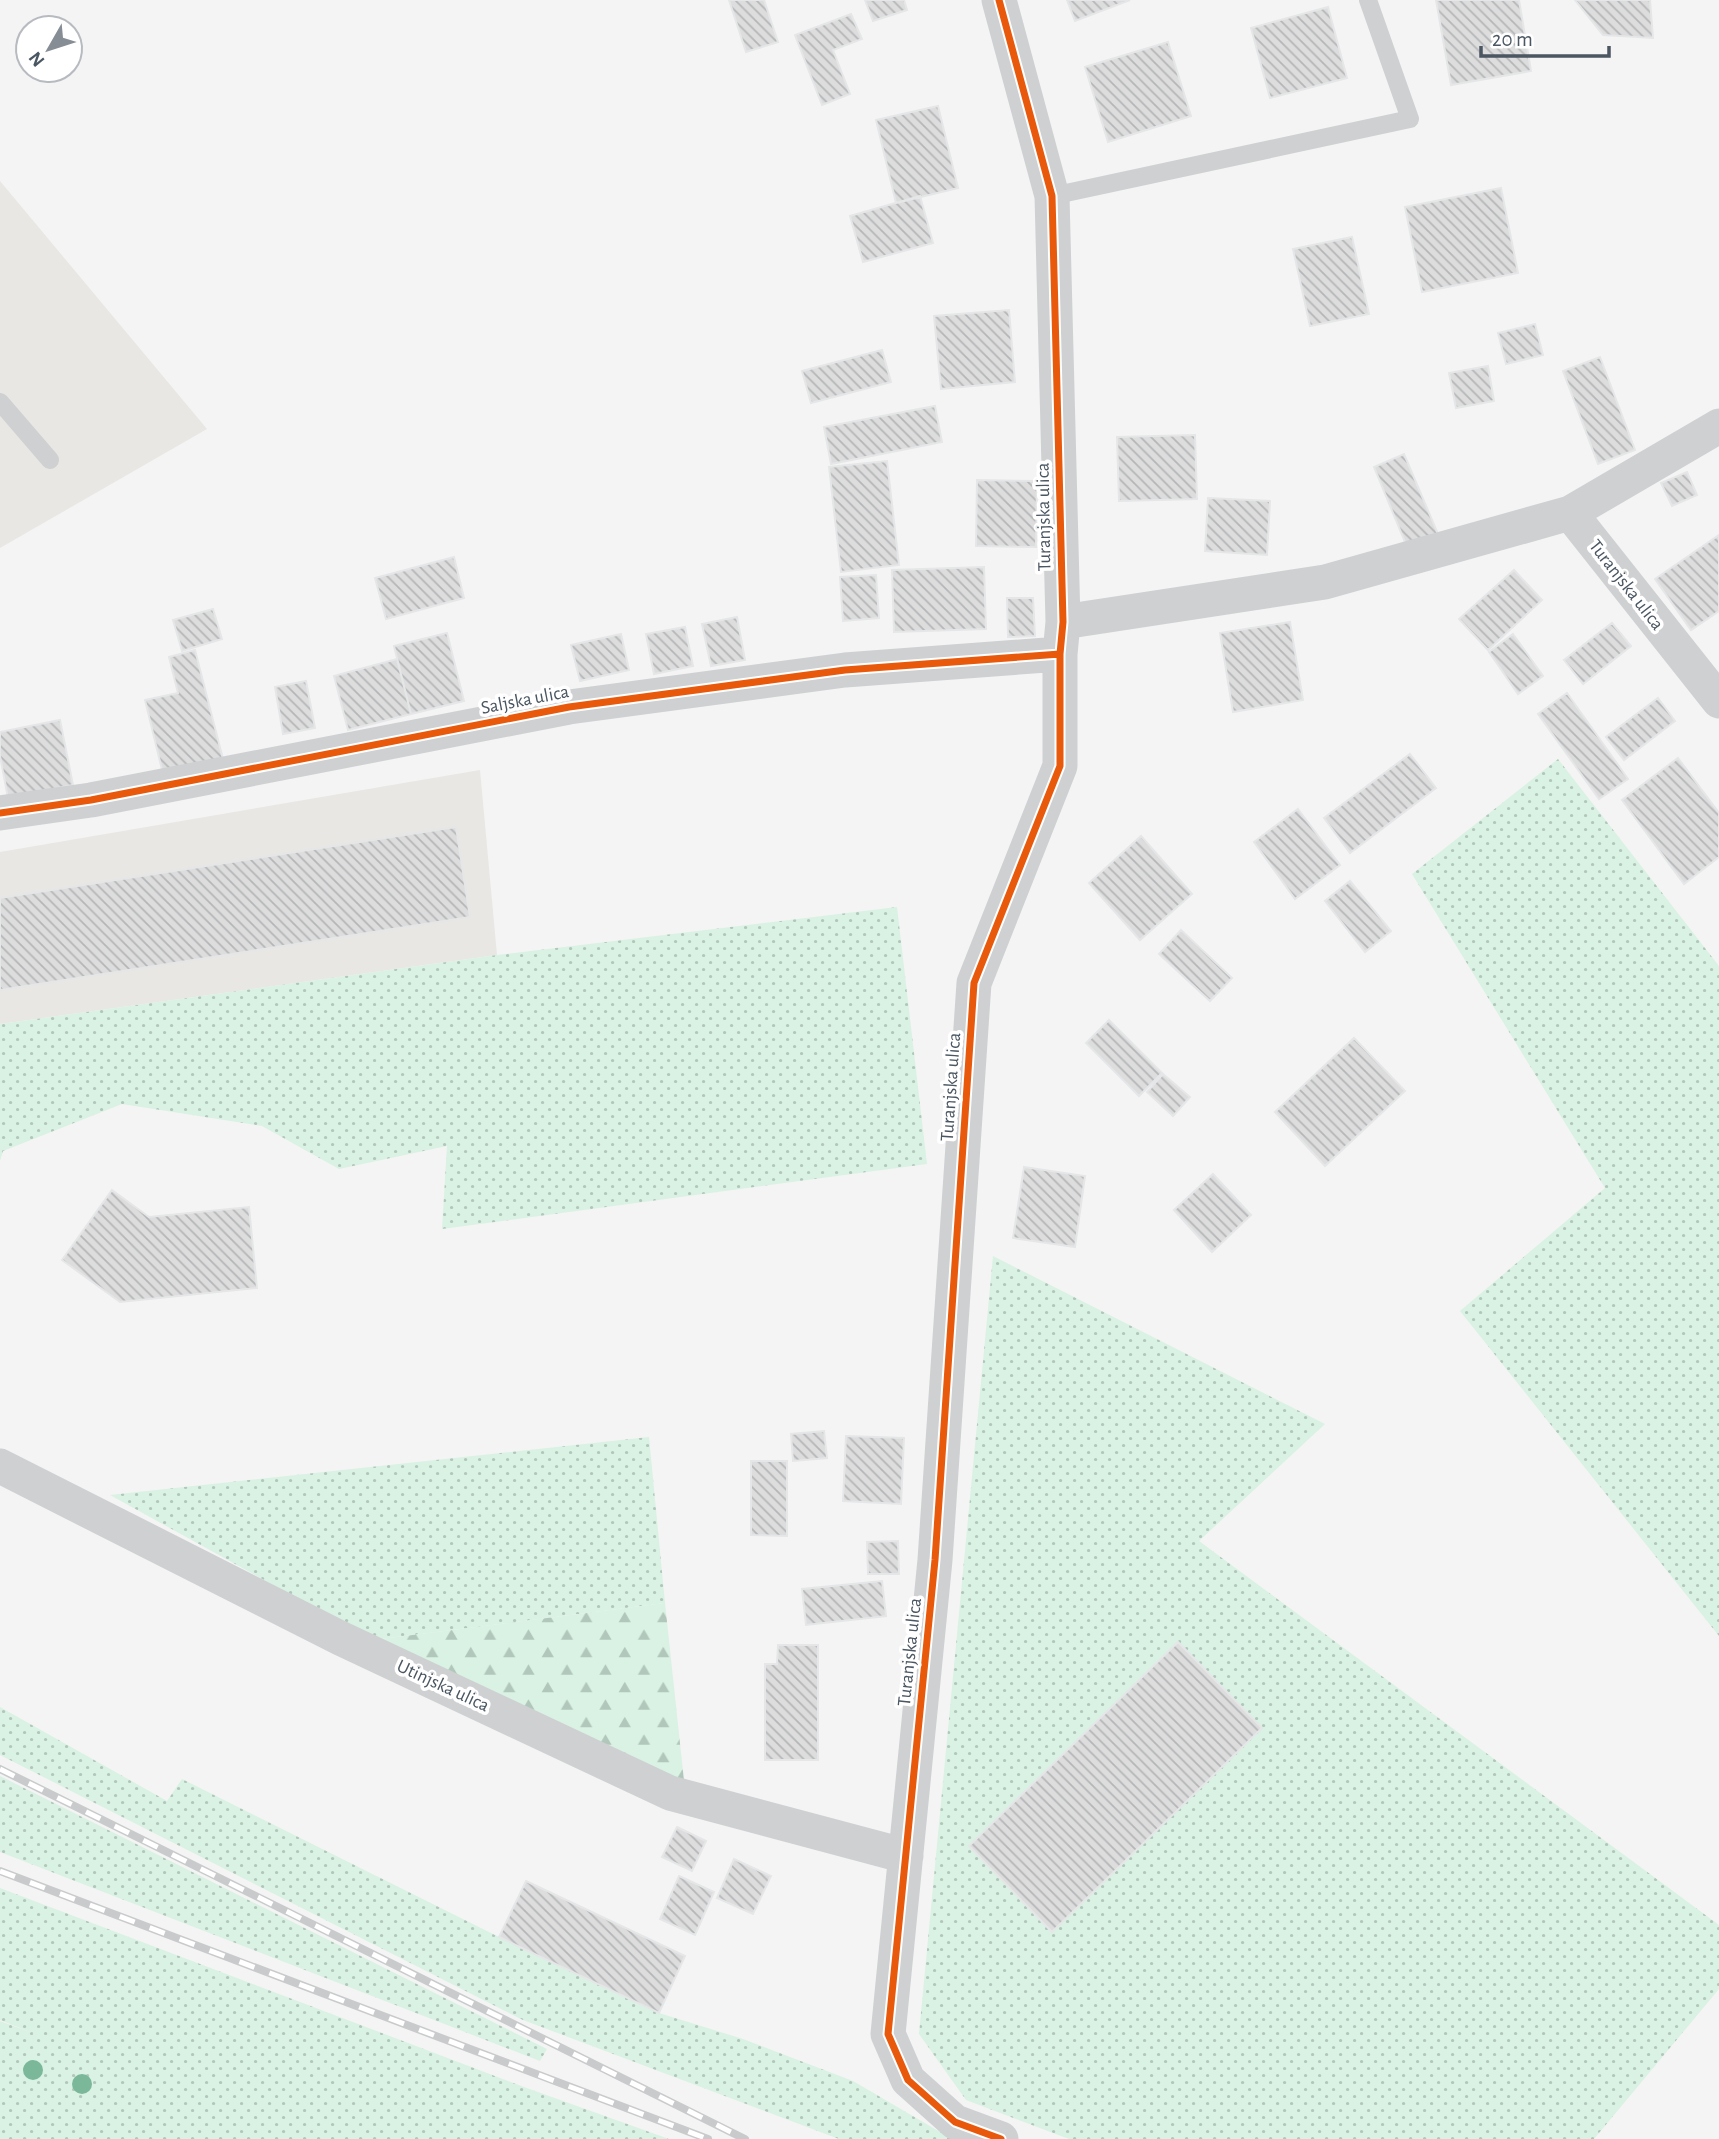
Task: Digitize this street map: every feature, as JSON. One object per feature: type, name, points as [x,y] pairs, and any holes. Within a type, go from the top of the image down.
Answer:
[{"type":"street","name":"Turanjska ulica","points":[[999,0],[1052,196],[1062,638],[1060,766],[974,983],[935,1560],[888,2034],[908,2080],[955,2122],[1001,2139]]},
{"type":"street","points":[[1062,638],[1325,582],[1570,513],[1719,426]]},
{"type":"street","name":"Turanjska ulica","points":[[1570,513],[1719,701]]},
{"type":"street","name":"Saljska ulica","points":[[0,813],[91,800],[569,707],[1062,638]]},
{"type":"street","name":"Utinjska ulica","points":[[0,1466],[340,1638],[670,1793],[906,1856]]},
{"type":"lane","points":[[1052,196],[1410,119],[1368,0]]},
{"type":"lane","points":[[0,402],[50,460]]},
{"type":"shaded area","points":[[0,181],[207,429],[0,548]]},
{"type":"shaded area","points":[[480,770],[497,955],[0,1024],[0,852]]},
{"type":"green space","points":[[1558,759],[1719,966],[1719,1636],[1460,1311],[1605,1188],[1412,874]]},
{"type":"green space","points":[[897,907],[927,1164],[442,1229],[447,1146],[339,1169],[262,1126],[122,1104],[3,1151],[0,1161],[0,1024],[497,955]]},
{"type":"green space","points":[[993,1256],[1325,1424],[1199,1541],[1719,1925],[1719,1989],[1594,2139],[1069,2139],[966,2100],[919,2034]]},
{"type":"green space","points":[[649,1437],[665,1603],[373,1640],[110,1495]]},
{"type":"green space","points":[[665,1603],[685,1790],[373,1640]]},
{"type":"green space","points":[[0,1707],[167,1801],[182,1779],[499,1937],[659,2013],[743,2039],[853,2081],[952,2139],[839,2139],[523,2020],[0,1755]]},
{"type":"green space","points":[[0,1776],[547,2049],[540,2061],[0,1852]]},
{"type":"green space","points":[[0,1888],[524,2087],[669,2139],[0,2139],[0,2021],[35,2034],[0,2020]]},
{"type":"building","points":[[729,0],[764,0],[778,42],[746,52]]},
{"type":"building","points":[[865,0],[904,0],[907,10],[873,21]]},
{"type":"building","points":[[1067,0],[1130,0],[1075,21]]},
{"type":"building","points":[[1436,0],[1519,0],[1531,71],[1451,85]]},
{"type":"building","points":[[1575,0],[1650,0],[1653,38],[1603,35]]},
{"type":"building","points":[[1328,7],[1347,78],[1270,98],[1251,28]]},
{"type":"building","points":[[851,14],[862,39],[833,50],[850,94],[822,105],[795,35]]},
{"type":"building","points":[[1168,42],[1191,116],[1108,142],[1085,67]]},
{"type":"building","points":[[938,106],[958,188],[896,203],[876,120]]},
{"type":"building","points":[[1501,188],[1518,273],[1422,292],[1405,207]]},
{"type":"building","points":[[920,196],[933,243],[863,262],[850,216]]},
{"type":"building","points":[[1352,237],[1369,314],[1310,326],[1293,249]]},
{"type":"building","points":[[1009,310],[1015,382],[941,389],[934,316]]},
{"type":"building","points":[[1535,324],[1543,355],[1506,364],[1498,333]]},
{"type":"building","points":[[882,350],[891,382],[811,403],[802,371]]},
{"type":"building","points":[[1600,357],[1635,450],[1598,464],[1563,371]]},
{"type":"building","points":[[1488,366],[1494,401],[1456,408],[1449,373]]},
{"type":"building","points":[[935,406],[942,442],[831,464],[824,427]]},
{"type":"building","points":[[1195,435],[1197,499],[1119,501],[1117,437]]},
{"type":"building","points":[[1404,454],[1438,534],[1407,547],[1374,467]]},
{"type":"building","points":[[887,461],[899,565],[841,572],[829,467]]},
{"type":"building","points":[[1687,472],[1697,495],[1672,506],[1661,483]]},
{"type":"building","points":[[977,480],[1037,481],[1036,547],[976,546]]},
{"type":"building","points":[[1208,498],[1270,501],[1267,555],[1205,551]]},
{"type":"building","points":[[1719,535],[1719,611],[1691,630],[1655,579]]},
{"type":"building","points":[[454,557],[464,598],[386,619],[375,578]]},
{"type":"building","points":[[984,567],[986,629],[894,632],[892,570]]},
{"type":"building","points":[[1514,570],[1542,600],[1488,650],[1459,619]]},
{"type":"building","points":[[876,575],[879,618],[843,621],[840,577]]},
{"type":"building","points":[[1007,598],[1033,598],[1035,636],[1008,637]]},
{"type":"building","points":[[213,609],[222,639],[182,651],[173,620]]},
{"type":"building","points":[[737,617],[745,660],[711,666],[702,624]]},
{"type":"building","points":[[1290,622],[1303,700],[1233,712],[1220,633]]},
{"type":"building","points":[[1612,623],[1631,646],[1583,684],[1564,660]]},
{"type":"building","points":[[685,627],[693,666],[654,674],[646,634]]},
{"type":"building","points":[[447,633],[464,701],[411,714],[394,646]]},
{"type":"building","points":[[621,634],[629,670],[580,681],[571,645]]},
{"type":"building","points":[[1513,634],[1543,676],[1518,694],[1489,652]]},
{"type":"building","points":[[195,650],[224,763],[164,778],[145,700],[178,693],[169,657]]},
{"type":"building","points":[[397,659],[411,714],[348,730],[334,676]]},
{"type":"building","points":[[306,681],[315,728],[283,734],[275,687]]},
{"type":"building","points":[[1567,693],[1628,779],[1599,799],[1538,714]]},
{"type":"building","points":[[1658,698],[1675,721],[1624,760],[1606,737]]},
{"type":"building","points":[[60,720],[73,785],[8,798],[0,756],[0,732]]},
{"type":"building","points":[[1410,754],[1436,788],[1350,853],[1324,818]]},
{"type":"building","points":[[1678,758],[1719,813],[1719,857],[1684,884],[1622,800]]},
{"type":"building","points":[[1298,809],[1340,865],[1295,899],[1254,842]]},
{"type":"building","points":[[456,827],[470,917],[0,990],[0,898]]},
{"type":"building","points":[[1141,836],[1192,894],[1140,940],[1089,883]]},
{"type":"building","points":[[1350,881],[1391,931],[1365,952],[1325,901]]},
{"type":"building","points":[[1181,930],[1232,978],[1210,1001],[1159,954]]},
{"type":"building","points":[[1109,1020],[1162,1073],[1139,1096],[1086,1043]]},
{"type":"building","points":[[1354,1038],[1405,1091],[1325,1166],[1275,1112]]},
{"type":"building","points":[[1163,1074],[1190,1097],[1173,1116],[1147,1092]]},
{"type":"building","points":[[1024,1167],[1085,1176],[1075,1247],[1013,1238]]},
{"type":"building","points":[[1213,1174],[1251,1215],[1212,1252],[1174,1210]]},
{"type":"building","points":[[112,1190],[149,1217],[249,1207],[257,1288],[120,1302],[62,1260]]},
{"type":"building","points":[[824,1431],[827,1458],[793,1461],[791,1434]]},
{"type":"building","points":[[846,1436],[904,1438],[901,1504],[843,1501]]},
{"type":"building","points":[[751,1461],[787,1461],[787,1536],[751,1535]]},
{"type":"building","points":[[898,1541],[899,1574],[868,1574],[867,1542]]},
{"type":"building","points":[[882,1581],[886,1616],[806,1625],[802,1589]]},
{"type":"building","points":[[1178,1642],[1262,1728],[1052,1932],[969,1846]]},
{"type":"building","points":[[778,1645],[818,1645],[818,1760],[765,1760],[765,1664],[777,1664]]},
{"type":"building","points":[[677,1827],[706,1841],[692,1871],[662,1857]]},
{"type":"building","points":[[734,1859],[771,1876],[753,1914],[717,1898]]},
{"type":"building","points":[[679,1876],[714,1892],[695,1935],[660,1919]]},
{"type":"building","points":[[526,1881],[685,1956],[659,2013],[499,1937]]},
{"type":"railway","points":[[0,1769],[745,2139]]},
{"type":"railway","points":[[0,1871],[708,2139]]},
{"type":"cycle path","points":[[999,0],[1052,196],[1063,622],[1060,654],[1060,766],[974,983],[935,1560],[888,2034],[908,2080],[955,2122],[1001,2139]]},
{"type":"cycle path","points":[[0,813],[91,800],[569,707],[845,670],[1060,654]]}]
